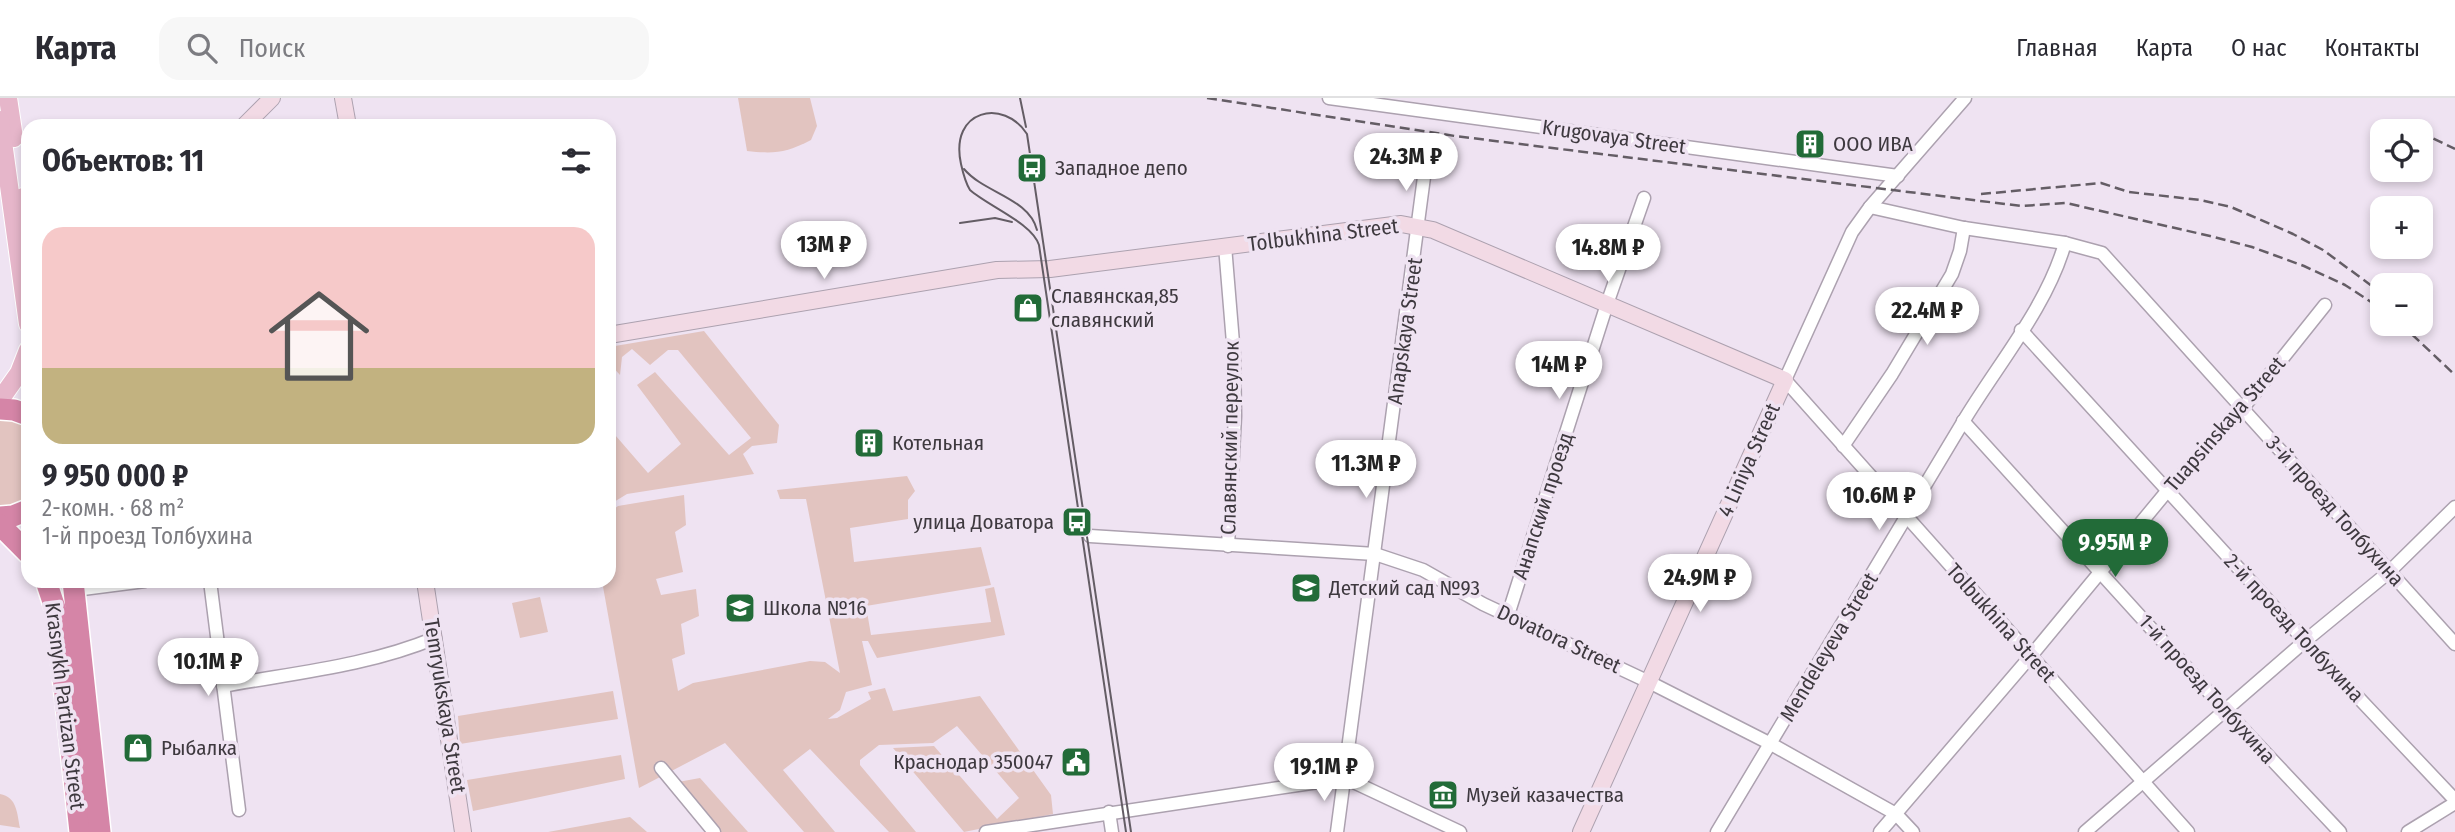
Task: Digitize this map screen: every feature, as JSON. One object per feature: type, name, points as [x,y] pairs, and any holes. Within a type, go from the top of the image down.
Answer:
[{"type":"highway","points":[[0,409],[21,412]]},
{"type":"highway","points":[[0,517],[21,513]]},
{"type":"highway","points":[[0,525],[21,546]]},
{"type":"highway","name":"Krasnykh Partizan Street","points":[[48,588],[56,611],[80,832]]},
{"type":"highway","name":"Krasnykh Partizan Street","points":[[74,588],[100,832]]},
{"type":"main road","points":[[8,98],[21,182]]},
{"type":"main road","points":[[0,120],[21,273]]},
{"type":"main road","points":[[0,400],[21,368]]},
{"type":"street","points":[[251,119],[272,98]]},
{"type":"street","points":[[343,98],[347,119]]},
{"type":"street","name":"Krugovaya Street","points":[[1329,98],[1898,176]]},
{"type":"street","name":"4 Liniya Street","points":[[1581,832],[1852,232],[1870,207],[1965,98]]},
{"type":"street","name":"Anapskaya Street","points":[[1337,832],[1426,162]]},
{"type":"street","name":"Анапский проезд","points":[[1508,615],[1607,304],[1644,198]]},
{"type":"street","points":[[1870,207],[1964,228],[2065,243]]},
{"type":"street","name":"Tolbukhina Street","points":[[616,334],[997,270],[1050,269],[1401,223],[1433,230],[1785,380],[2188,832]]},
{"type":"street","points":[[1843,446],[1892,374],[1952,274],[1964,228]]},
{"type":"street","name":"3-й проезд Толбухина","points":[[2065,243],[2102,253],[2455,644]]},
{"type":"street","name":"Mendeleyeva Street","points":[[1717,832],[1963,421],[2058,268],[2065,243]]},
{"type":"street","name":"Славянский переулок","points":[[1225,246],[1234,355],[1235,416],[1228,546]]},
{"type":"street","name":"Tuapsinskaya Street","points":[[1880,832],[2030,657],[2168,489],[2242,409],[2325,306]]},
{"type":"street","name":"2-й проезд Толбухина","points":[[2021,330],[2455,802]]},
{"type":"street","name":"1-й проезд Толбухина","points":[[1963,421],[2226,711],[2340,832]]},
{"type":"street","points":[[2085,832],[2305,641],[2389,572],[2455,507]]},
{"type":"street","name":"Dovatora Street","points":[[1090,536],[1376,554],[1423,570],[1508,615],[1771,744],[1896,814],[1913,832]]},
{"type":"street","points":[[211,588],[239,810]]},
{"type":"street","name":"Temryukskaya Street","points":[[426,588],[463,832]]},
{"type":"street","points":[[223,686],[377,657],[406,650],[435,638]]},
{"type":"street","points":[[661,768],[714,832]]},
{"type":"street","points":[[986,832],[1345,778],[1460,832]]},
{"type":"street","points":[[2408,832],[2455,802]]},
{"type":"street","points":[[1108,812],[1112,832]]},
{"type":"shaded area","points":[[738,98],[810,98],[817,126],[811,140],[780,152],[747,151]]},
{"type":"shaded area","points":[[704,331],[779,425],[777,443],[752,446],[743,454],[754,474],[627,494],[616,501],[616,436],[648,473],[681,444],[637,385],[655,372],[729,455],[751,438],[678,350],[668,350],[650,365],[632,349],[622,357],[620,375],[616,371],[616,346]]},
{"type":"shaded area","points":[[0,418],[9,418],[21,422],[21,503],[0,507]]},
{"type":"shaded area","points":[[907,476],[915,491],[908,500],[908,519],[850,528],[854,562],[981,547],[991,585],[866,606],[871,635],[991,622],[985,589],[994,587],[1005,635],[877,658],[868,641],[862,641],[872,685],[846,692],[840,710],[828,719],[837,718],[871,699],[868,692],[885,688],[893,711],[980,696],[1051,795],[1053,814],[964,832],[893,748],[934,746],[997,819],[1019,798],[957,726],[933,743],[879,745],[860,760],[860,765],[916,832],[889,832],[810,749],[783,770],[835,832],[804,832],[725,743],[639,788],[603,588],[616,588],[616,508],[684,495],[686,525],[675,532],[683,572],[656,579],[661,595],[696,589],[699,616],[681,624],[685,654],[672,659],[678,691],[693,683],[810,661],[825,662],[840,673],[806,499],[780,499],[777,490]]},
{"type":"shaded area","points":[[540,597],[548,632],[520,638],[512,603]]},
{"type":"shaded area","points":[[613,691],[618,719],[460,744],[458,716]]},
{"type":"shaded area","points":[[621,755],[625,779],[473,811],[467,780]]},
{"type":"shaded area","points":[[700,778],[748,832],[719,832],[678,782]]},
{"type":"shaded area","points":[[0,794],[13,802],[20,828],[0,825]]},
{"type":"shaded area","points":[[630,817],[647,832],[548,832]]},
{"type":"tram line","points":[[1020,98],[1026,127]]},
{"type":"tram line","points":[[1126,832],[1039,245],[1028,229],[978,196],[967,184],[959,145],[963,131],[971,121],[981,115],[993,113],[1005,116],[1017,123],[1027,134],[1131,832]]},
{"type":"tram line","points":[[964,169],[1025,210],[1037,230]]},
{"type":"tram line","points":[[960,223],[995,218],[1012,222]]},
{"type":"railway","points":[[1207,98],[1455,136],[2021,206],[2066,203],[2252,247],[2304,266],[2345,285],[2370,301]]},
{"type":"railway","points":[[2433,138],[2455,149]]},
{"type":"railway","points":[[1981,194],[2101,183],[2129,192],[2200,200],[2231,207],[2323,250],[2370,285]]},
{"type":"railway","points":[[2414,336],[2455,375]]},
{"type":"place","name":"ООО ИВА","points":[[1810,144]]},
{"type":"place","name":"Западное депо","points":[[1032,168]]},
{"type":"place","name":"Славянская,85 славянский","points":[[1028,308]]},
{"type":"place","name":"Котельная","points":[[869,443]]},
{"type":"place","name":"улица Доватора","points":[[1077,522]]},
{"type":"place","name":"Детский сад №93","points":[[1306,588]]},
{"type":"place","name":"Школа №16","points":[[740,608]]},
{"type":"place","name":"Рыбалка","points":[[138,748]]},
{"type":"place","name":"Краснодар 350047","points":[[1076,762]]},
{"type":"place","name":"Музей казачества","points":[[1443,795]]}]
